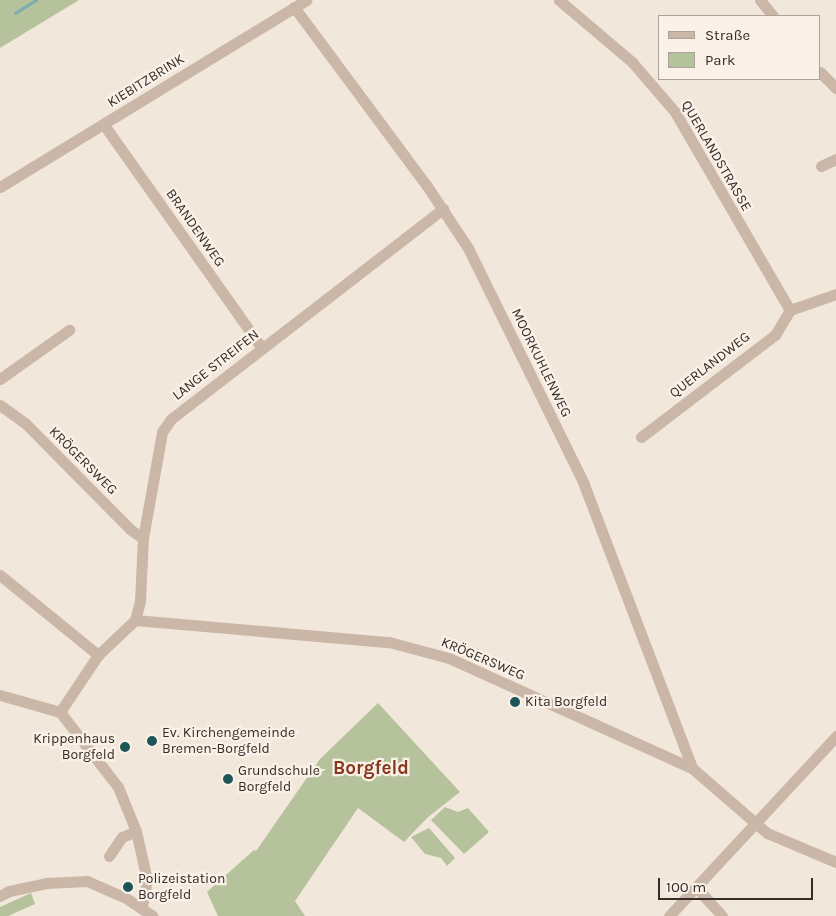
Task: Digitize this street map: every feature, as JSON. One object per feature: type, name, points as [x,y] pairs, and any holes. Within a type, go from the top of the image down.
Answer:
[{"type":"street","name":"KIEBITZBRINK","points":[[0,187],[306,0]]},
{"type":"street","name":"QUERLANDSTRASSE","points":[[559,0],[632,62],[675,112],[776,291],[790,310]]},
{"type":"street","points":[[760,0],[772,15]]},
{"type":"street","name":"MOORKUHLENWEG","points":[[294,7],[443,209],[468,248],[583,482],[692,768]]},
{"type":"street","points":[[821,73],[836,88]]},
{"type":"street","name":"BRANDENWEG","points":[[104,125],[262,348]]},
{"type":"street","points":[[821,166],[836,159]]},
{"type":"street","name":"LANGE STREIFEN","points":[[135,620],[140,601],[143,538],[162,432],[171,419],[443,209]]},
{"type":"street","points":[[790,310],[836,294]]},
{"type":"street","name":"QUERLANDWEG","points":[[641,437],[774,334],[790,310]]},
{"type":"street","points":[[0,379],[69,330]]},
{"type":"street","name":"KRÖGERSWEG","points":[[0,405],[26,424],[130,530],[143,538]]},
{"type":"street","points":[[0,575],[98,655]]},
{"type":"street","points":[[60,712],[98,655],[135,620]]},
{"type":"street","name":"KRÖGERSWEG","points":[[135,620],[388,642],[418,649],[475,669],[692,768],[754,824],[779,839],[836,862]]},
{"type":"street","points":[[0,695],[60,712],[118,786],[136,830],[147,880],[142,906]]},
{"type":"street","points":[[669,916],[836,736]]},
{"type":"street","points":[[109,856],[122,837],[136,830]]},
{"type":"street","points":[[0,896],[9,891],[46,882],[87,882],[142,906],[153,916]]},
{"type":"street","points":[[696,887],[722,916]]},
{"type":"green space","points":[[0,0],[79,0],[0,48]]},
{"type":"green space","points":[[378,703],[460,792],[427,818],[404,842],[358,808],[295,901],[305,916],[218,916],[207,892],[254,850],[256,851],[320,759]]},
{"type":"green space","points":[[445,807],[458,812],[468,808],[489,832],[464,854],[431,820]]},
{"type":"green space","points":[[429,828],[455,858],[447,866],[441,858],[425,854],[411,837]]},
{"type":"green space","points":[[31,893],[35,904],[8,916],[0,916],[0,907]]},
{"type":"waterway","points":[[15,13],[36,0]]},
{"type":"place","name":"Kita Borgfeld","points":[[515,702]]},
{"type":"place","name":"Ev. Kirchengemeinde Bremen-Borgfeld","points":[[152,741]]},
{"type":"place","name":"Krippenhaus Borgfeld","points":[[125,747]]},
{"type":"place","name":"Grundschule Borgfeld","points":[[228,779]]},
{"type":"place","name":"Polizeistation Borgfeld","points":[[128,887]]},
{"type":"district","name":"Borgfeld","points":[[371,769]]}]
